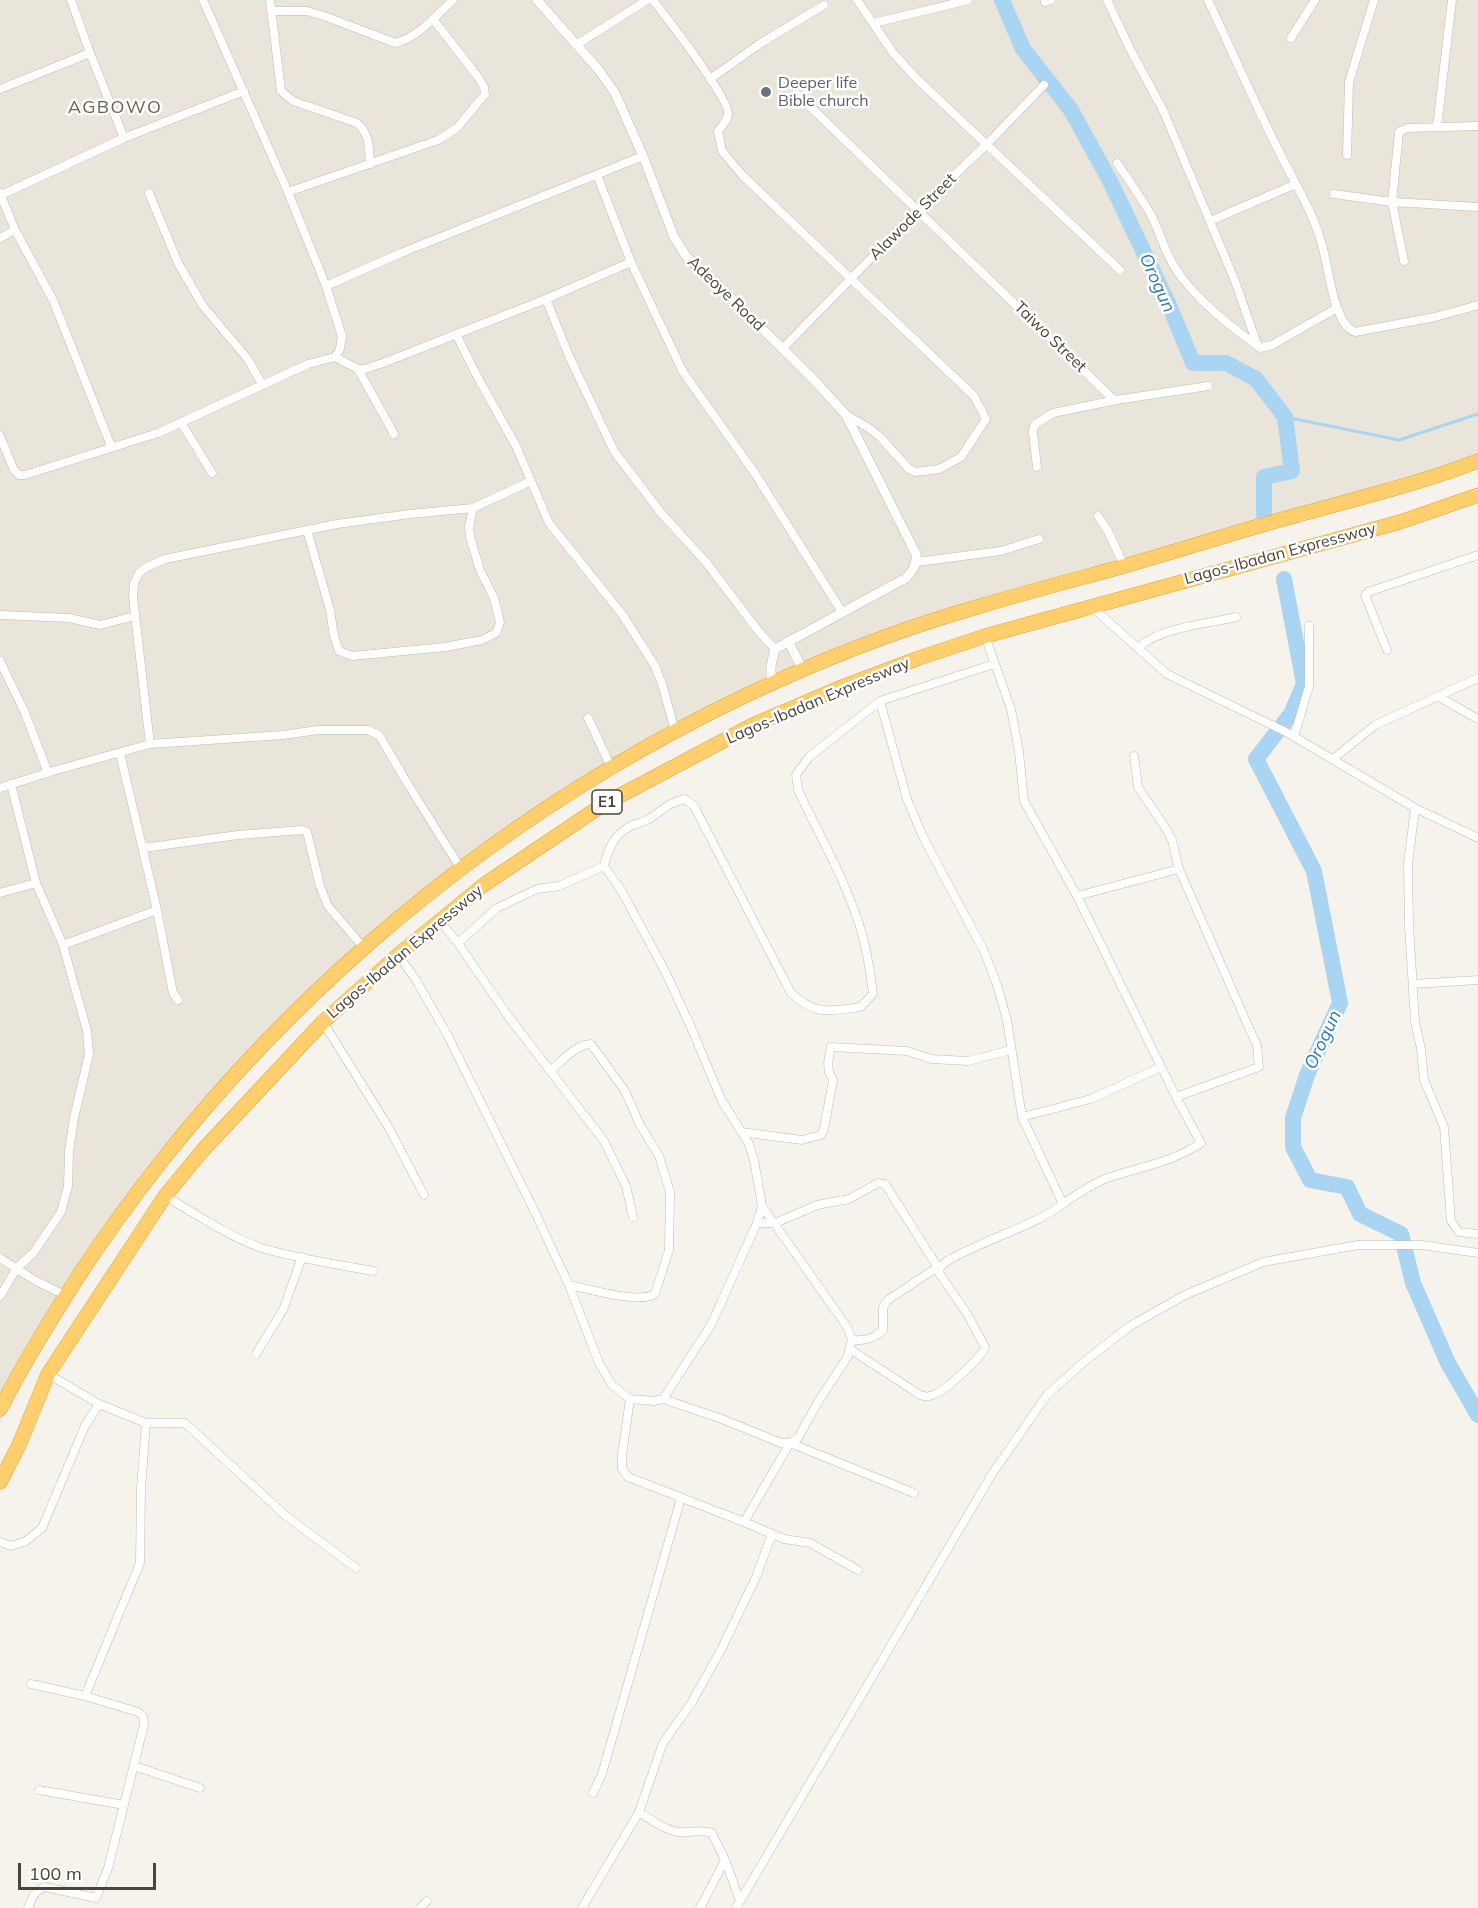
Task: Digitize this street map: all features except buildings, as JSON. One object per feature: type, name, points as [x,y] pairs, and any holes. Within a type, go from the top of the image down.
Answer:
[{"type":"highway","name":"Lagos-Ibadan Expressway","points":[[0,1409],[16,1378],[98,1247],[217,1095],[285,1020],[364,948],[436,887],[527,820],[611,767],[675,731],[771,683],[895,634],[996,601],[1392,489],[1478,461]]},
{"type":"highway","name":"Lagos-Ibadan Expressway","points":[[0,1482],[19,1445],[48,1374],[165,1196],[215,1137],[323,1022],[398,955],[485,884],[604,804],[753,725],[919,658],[985,636],[1400,522],[1478,495]]},
{"type":"street","points":[[71,0],[124,138]]},
{"type":"street","points":[[203,0],[288,192],[326,286],[342,336],[336,357]]},
{"type":"street","points":[[270,0],[282,91],[293,101],[357,123],[364,129],[368,138],[370,164]]},
{"type":"street","points":[[272,11],[307,11],[395,44],[404,41],[453,0]]},
{"type":"street","name":"Adeoye Road","points":[[537,0],[598,69],[615,93],[674,237],[686,256],[718,285],[846,415],[913,547],[917,562]]},
{"type":"street","points":[[576,45],[647,0]]},
{"type":"street","points":[[653,0],[710,79],[728,112],[718,131],[722,151],[742,175],[974,396],[986,418],[961,457],[939,469],[916,472],[909,469],[869,428],[846,415]]},
{"type":"street","points":[[857,0],[894,54],[917,79],[1120,270]]},
{"type":"street","points":[[874,23],[968,0]]},
{"type":"street","points":[[1107,0],[1163,110],[1235,281],[1260,348]]},
{"type":"street","points":[[1208,0],[1310,213],[1322,245],[1337,308],[1348,330],[1355,332],[1478,305]]},
{"type":"street","points":[[1291,38],[1316,0]]},
{"type":"street","points":[[1347,155],[1349,82],[1374,0]]},
{"type":"street","points":[[1437,128],[1452,0]]},
{"type":"street","points":[[710,79],[761,43],[824,5]]},
{"type":"street","points":[[288,192],[438,140],[457,128],[485,94],[484,87],[433,19]]},
{"type":"street","points":[[0,89],[90,53]]},
{"type":"street","name":"Alawode Street","points":[[782,349],[1044,85]]},
{"type":"street","points":[[111,446],[52,300],[15,230],[1,194],[124,138],[244,91]]},
{"type":"street","name":"Taiwo Street","points":[[796,93],[1116,400]]},
{"type":"street","points":[[1404,261],[1392,202],[1399,132],[1407,128],[1478,126]]},
{"type":"street","points":[[326,286],[401,253],[642,156]]},
{"type":"street","points":[[1117,163],[1151,214],[1174,267],[1203,303],[1260,348]]},
{"type":"street","points":[[597,175],[631,262],[683,372],[754,472],[842,612]]},
{"type":"street","points":[[1210,221],[1296,184]]},
{"type":"street","points":[[149,194],[178,263],[203,306],[247,358],[262,384]]},
{"type":"street","points":[[1335,194],[1392,202],[1478,207]]},
{"type":"street","points":[[0,238],[15,230]]},
{"type":"street","points":[[358,369],[376,366],[546,299],[631,262]]},
{"type":"street","points":[[546,299],[569,356],[614,451],[661,513],[705,561],[775,649]]},
{"type":"street","points":[[1260,348],[1272,345],[1337,308]]},
{"type":"street","points":[[456,334],[516,446],[549,523],[622,614],[645,648],[663,687],[675,731]]},
{"type":"street","points":[[0,436],[14,470],[19,475],[25,475],[182,424],[262,384],[308,364],[336,357],[358,369],[394,434]]},
{"type":"street","points":[[1037,467],[1034,425],[1053,413],[1116,400],[1208,386]]},
{"type":"street","points":[[182,424],[212,473]]},
{"type":"street","points":[[150,744],[135,616],[134,584],[139,573],[147,567],[165,559],[307,530],[410,514],[472,508],[531,482]]},
{"type":"street","points":[[307,530],[330,609],[339,651],[352,656],[445,647],[482,640],[496,633],[500,623],[494,598],[480,570],[470,537],[472,508]]},
{"type":"street","points":[[1098,516],[1108,531],[1124,566]]},
{"type":"street","points":[[771,683],[771,666],[775,649],[906,578],[914,570],[917,562],[1001,551],[1039,539]]},
{"type":"street","points":[[1387,650],[1365,595],[1368,592],[1478,555]]},
{"type":"street","points":[[1092,607],[1167,674],[1286,732],[1415,808],[1477,834]]},
{"type":"street","points":[[0,615],[69,618],[100,625],[135,616]]},
{"type":"street","points":[[1138,648],[1146,641],[1163,633],[1236,617]]},
{"type":"street","points":[[1294,737],[1309,686],[1309,626]]},
{"type":"street","points":[[852,1340],[863,1341],[876,1336],[883,1330],[883,1307],[889,1299],[962,1253],[1043,1218],[1074,1196],[1111,1177],[1170,1160],[1201,1143],[1077,896],[1024,801],[1011,709],[985,636]]},
{"type":"street","points":[[788,641],[802,670]]},
{"type":"street","points":[[0,661],[25,713],[48,773]]},
{"type":"street","points":[[663,1399],[711,1325],[757,1223],[762,1206],[749,1144],[722,1101],[665,971],[621,890],[604,866],[608,849],[618,835],[629,827],[646,821],[672,802],[685,799],[694,806],[792,993],[803,1005],[820,1010],[860,1007],[873,994],[868,956],[859,921],[842,879],[798,790],[796,775],[809,757],[880,701],[994,664]]},
{"type":"street","points":[[1333,759],[1375,725],[1478,678]]},
{"type":"street","points":[[1438,696],[1478,719]]},
{"type":"street","points":[[880,701],[907,799],[923,837],[985,953],[998,985],[1007,1020],[1022,1118],[1064,1204]]},
{"type":"street","points":[[588,718],[611,767]]},
{"type":"street","points":[[0,788],[150,744],[344,728],[368,729],[376,732],[461,869]]},
{"type":"street","points":[[120,753],[157,910],[172,993],[178,1000]]},
{"type":"street","points":[[1134,756],[1138,787],[1166,826],[1179,868],[1257,1045],[1259,1067],[1176,1097]]},
{"type":"street","points":[[0,1296],[17,1268],[34,1251],[61,1212],[68,1186],[69,1151],[74,1118],[88,1054],[87,1031],[63,945],[36,883],[11,784]]},
{"type":"street","points":[[1415,808],[1408,864],[1415,1022],[1422,1049],[1424,1080],[1444,1127],[1451,1221],[1459,1233],[1478,1234]]},
{"type":"street","points":[[143,848],[238,835],[302,830],[307,832],[320,886],[328,906],[364,948]]},
{"type":"street","points":[[458,943],[497,908],[537,889],[559,886],[604,866]]},
{"type":"street","points":[[1077,896],[1179,868]]},
{"type":"street","points":[[0,893],[36,883]]},
{"type":"street","points":[[63,945],[157,910]]},
{"type":"street","points":[[440,920],[508,1016],[604,1141],[626,1186],[633,1217]]},
{"type":"street","points":[[398,955],[416,980],[448,1036],[569,1285],[599,1363],[612,1385],[630,1399],[654,1401],[663,1399],[722,1419],[781,1443],[790,1443],[914,1493]]},
{"type":"street","points":[[1413,984],[1478,980]]},
{"type":"street","points":[[323,1022],[389,1128],[424,1195]]},
{"type":"street","points":[[550,1071],[579,1047],[591,1044],[626,1091],[640,1125],[659,1156],[670,1192],[669,1250],[655,1294],[648,1298],[569,1285]]},
{"type":"street","points":[[741,1132],[802,1140],[821,1135],[833,1080],[828,1063],[831,1047],[907,1051],[931,1059],[968,1060],[1011,1050]]},
{"type":"street","points":[[1022,1118],[1091,1099],[1161,1067]]},
{"type":"street","points":[[757,1223],[775,1223],[817,1205],[849,1199],[878,1183],[885,1184],[938,1268],[939,1274],[984,1342],[984,1351],[980,1356],[939,1392],[924,1396],[850,1349]]},
{"type":"street","points":[[165,1196],[201,1218],[259,1246],[373,1271]]},
{"type":"street","points":[[744,1522],[790,1443],[798,1438],[818,1402],[848,1358],[852,1340],[841,1318],[762,1206]]},
{"type":"street","points":[[738,1905],[992,1474],[1047,1395],[1085,1361],[1130,1326],[1185,1295],[1263,1262],[1358,1245],[1422,1245],[1478,1252]]},
{"type":"street","points":[[256,1354],[283,1310],[302,1257]]},
{"type":"street","points":[[0,1258],[36,1281],[67,1296]]},
{"type":"street","points":[[48,1374],[99,1404],[146,1423],[185,1423],[286,1516],[356,1568]]},
{"type":"street","points":[[630,1399],[622,1455],[622,1469],[627,1477],[784,1539],[810,1543],[858,1570]]},
{"type":"street","points":[[0,1542],[12,1546],[26,1541],[42,1528],[85,1426],[99,1404]]},
{"type":"street","points":[[85,1696],[140,1563],[141,1489],[146,1423]]},
{"type":"street","points":[[592,1792],[602,1774],[681,1498]]},
{"type":"street","points":[[582,1908],[639,1812],[663,1743],[692,1702],[722,1648],[756,1577],[772,1534]]},
{"type":"street","points":[[28,1908],[32,1896],[38,1889],[45,1887],[96,1898],[108,1868],[144,1725],[142,1716],[138,1712],[85,1696],[31,1684]]},
{"type":"street","points":[[134,1766],[200,1788]]},
{"type":"street","points":[[39,1790],[124,1805]]},
{"type":"street","points":[[639,1812],[665,1828],[679,1832],[701,1830],[712,1833],[725,1860],[738,1905]]},
{"type":"street","points":[[700,1908],[725,1860]]},
{"type":"street","points":[[420,1908],[428,1901]]},
{"type":"shaded area","points":[[0,0],[1478,0],[1478,457],[1350,503],[912,624],[740,704],[556,799],[399,919],[234,1085],[128,1212],[13,1397],[0,1424]]},
{"type":"waterway","name":"Orogun","points":[[1002,0],[1023,49],[1071,110],[1110,181],[1168,303],[1193,363],[1226,363],[1256,379],[1285,417],[1292,471],[1264,477],[1264,515]]},
{"type":"waterway","points":[[1285,417],[1399,440],[1478,414]]},
{"type":"waterway","name":"Orogun","points":[[1284,579],[1304,684],[1291,714],[1256,759],[1314,871],[1340,1003],[1307,1075],[1293,1118],[1293,1147],[1310,1180],[1347,1187],[1360,1214],[1401,1234],[1413,1283],[1448,1363],[1478,1415]]},
{"type":"place","name":"Deeper life Bible church","points":[[766,92]]},
{"type":"district","name":"AGBOWO","points":[[115,108]]}]
